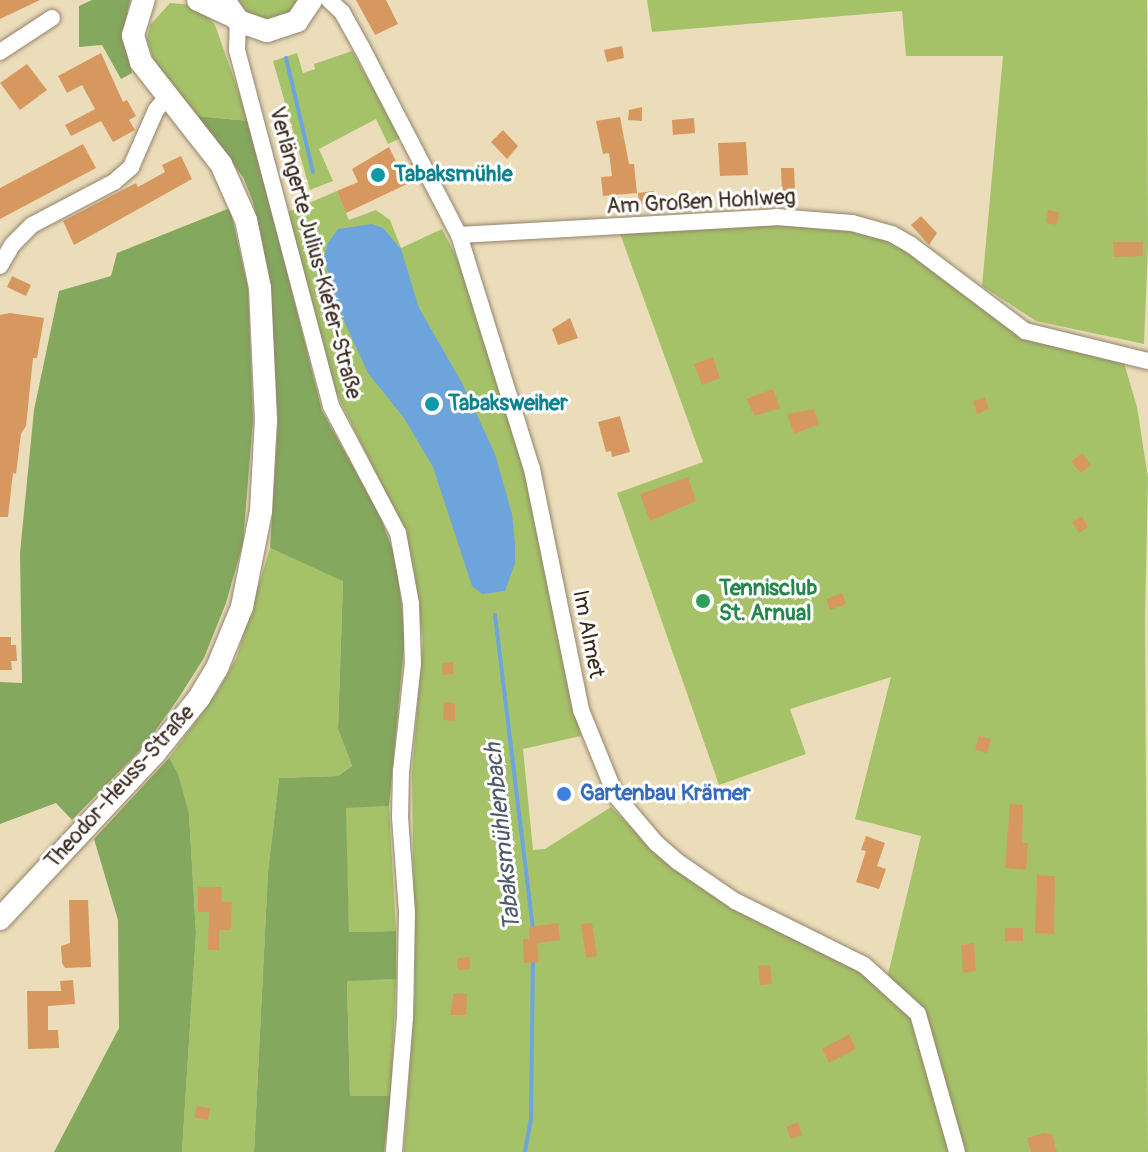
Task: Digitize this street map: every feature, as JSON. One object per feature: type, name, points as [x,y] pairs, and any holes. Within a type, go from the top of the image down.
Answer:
[{"type":"street","name":"Theodor-Heuss-Straße","points":[[0,919],[154,754],[199,698],[230,638],[249,579],[265,467],[260,288],[246,220],[231,181],[141,62],[133,35],[144,0]]},
{"type":"street","points":[[141,62],[140,41],[144,21],[162,0]]},
{"type":"street","points":[[198,0],[232,12],[257,30],[278,30],[297,21],[311,0]]},
{"type":"street","name":"Im Almet","points":[[329,0],[342,12],[362,48],[459,235],[532,469],[581,710],[616,796],[656,843],[678,862],[735,901],[864,965],[918,1014],[957,1152]]},
{"type":"street","name":"Verlängerte Julius-Kiefer-Straße","points":[[232,12],[237,50],[331,406],[398,533],[411,604],[413,663],[401,771],[400,817],[407,913],[405,1017],[394,1152]]},
{"type":"street","points":[[0,52],[52,18]]},
{"type":"street","points":[[0,266],[12,245],[32,225],[114,182],[131,167],[156,110],[166,98]]},
{"type":"street","name":"Am Großen Hohlweg","points":[[459,235],[776,217],[852,223],[892,234],[911,245],[1025,331],[1148,361]]},
{"type":"green space","points":[[92,0],[130,0],[123,33],[132,73],[121,79],[102,45],[79,47],[79,6]]},
{"type":"green space","points":[[237,0],[300,0],[293,11],[272,20],[250,15]]},
{"type":"green space","points":[[647,0],[1147,0],[1148,247],[1144,344],[1036,321],[982,286],[1003,56],[906,56],[902,11],[652,32]]},
{"type":"green space","points":[[170,3],[192,5],[204,12],[215,25],[249,121],[196,116],[156,68],[147,39],[150,25]]},
{"type":"green space","points":[[352,51],[401,138],[388,144],[376,119],[319,149],[333,181],[310,190],[273,61],[297,53],[303,73],[315,69],[314,64]]},
{"type":"green space","points":[[196,116],[249,121],[322,411],[379,513],[396,559],[405,636],[389,806],[346,808],[349,932],[396,931],[396,979],[347,981],[350,1096],[391,1096],[384,1152],[254,1152],[268,872],[279,778],[338,776],[352,766],[338,729],[343,581],[270,548],[278,422],[270,287],[253,202],[243,177]]},
{"type":"green space","points":[[337,191],[349,220],[376,210],[390,220],[401,248],[442,229],[461,266],[524,466],[581,736],[523,749],[533,850],[545,849],[611,807],[665,861],[860,970],[884,991],[921,836],[855,819],[891,677],[790,709],[806,754],[719,785],[617,493],[703,462],[618,228],[776,217],[872,228],[1015,325],[1122,356],[1137,407],[1148,478],[1145,618],[1148,1152],[404,1152],[415,992],[412,773],[423,639],[404,530],[332,384],[288,212]]},
{"type":"green space","points":[[230,208],[248,288],[253,420],[243,543],[226,603],[204,658],[178,699],[145,745],[72,820],[56,803],[0,824],[0,682],[22,683],[20,553],[34,410],[59,291],[111,276],[117,253]]},
{"type":"green space","points":[[270,548],[343,580],[338,729],[352,766],[338,776],[279,778],[268,872],[254,1152],[182,1152],[196,933],[189,814],[169,758],[218,691],[237,657]]},
{"type":"green space","points":[[169,758],[178,774],[189,814],[196,933],[182,1152],[54,1152],[119,1028],[118,920],[94,839]]},
{"type":"green space","points":[[389,806],[396,931],[349,932],[345,807]]},
{"type":"green space","points":[[396,979],[391,1096],[350,1096],[347,980]]},
{"type":"water","name":"Tabaksweiher","points":[[372,224],[383,228],[401,249],[419,308],[462,383],[495,454],[512,514],[515,543],[515,563],[505,591],[482,594],[472,586],[433,467],[404,418],[368,373],[334,299],[324,256],[328,243],[338,229]]},
{"type":"building","points":[[0,0],[40,0],[0,19]]},
{"type":"building","points":[[356,0],[386,0],[398,24],[375,35]]},
{"type":"building","points":[[622,46],[624,58],[607,62],[604,50]]},
{"type":"building","points":[[101,53],[123,102],[127,100],[136,116],[129,120],[135,130],[113,142],[101,121],[71,136],[65,125],[95,109],[82,85],[67,93],[58,76]]},
{"type":"building","points":[[27,64],[47,90],[20,110],[0,83]]},
{"type":"building","points":[[642,107],[642,121],[628,120],[629,110]]},
{"type":"building","points":[[620,117],[629,164],[634,164],[637,193],[603,196],[601,177],[612,176],[609,153],[603,154],[596,121]]},
{"type":"building","points":[[694,118],[695,133],[673,135],[672,120]]},
{"type":"building","points":[[503,130],[518,146],[507,159],[491,142]]},
{"type":"building","points":[[746,142],[748,175],[720,176],[718,143]]},
{"type":"building","points":[[83,144],[96,168],[0,219],[0,188]]},
{"type":"building","name":"Tabaksmühle","points":[[389,147],[407,184],[346,213],[337,191],[358,182],[352,169]]},
{"type":"building","points":[[181,156],[192,179],[74,245],[63,221],[136,183],[138,187],[165,172],[162,165]]},
{"type":"building","points":[[781,168],[794,168],[795,191],[782,192]]},
{"type":"building","points":[[654,191],[654,204],[639,205],[638,193]]},
{"type":"building","points":[[1048,210],[1059,212],[1057,225],[1046,223]]},
{"type":"building","points":[[921,216],[937,233],[929,245],[911,225]]},
{"type":"building","points":[[1113,242],[1143,242],[1143,256],[1114,257]]},
{"type":"building","points":[[12,276],[31,285],[26,296],[7,287]]},
{"type":"building","points":[[10,313],[44,318],[37,358],[33,358],[26,426],[21,434],[16,474],[13,473],[8,517],[0,517],[0,315]]},
{"type":"building","points":[[570,318],[578,338],[558,345],[552,329]]},
{"type":"building","points":[[713,357],[720,378],[702,385],[694,364]]},
{"type":"building","points":[[773,389],[780,408],[755,416],[746,399]]},
{"type":"building","points":[[985,397],[989,409],[977,414],[973,401]]},
{"type":"building","points":[[814,409],[819,424],[794,434],[787,414]]},
{"type":"building","points":[[620,416],[630,452],[612,457],[611,451],[606,452],[598,422]]},
{"type":"building","points":[[1082,453],[1091,465],[1081,473],[1071,462]]},
{"type":"building","points":[[688,477],[696,501],[650,521],[640,494]]},
{"type":"building","points":[[1082,516],[1088,527],[1079,533],[1072,522]]},
{"type":"building","points":[[842,593],[846,604],[830,610],[826,599]]},
{"type":"building","points":[[0,637],[11,637],[11,645],[16,645],[17,661],[11,661],[12,670],[0,670]]},
{"type":"building","points":[[453,662],[454,674],[443,675],[442,663]]},
{"type":"building","points":[[444,702],[455,703],[455,721],[443,720]]},
{"type":"building","points":[[979,736],[991,739],[987,753],[975,750]]},
{"type":"building","points":[[570,788],[571,799],[557,801],[556,790]]},
{"type":"building","points":[[1010,804],[1023,805],[1022,843],[1028,843],[1026,870],[1005,868]]},
{"type":"building","points":[[866,836],[885,843],[877,866],[886,869],[879,889],[856,882],[866,851],[861,850]]},
{"type":"building","points":[[1037,875],[1055,876],[1054,934],[1035,933]]},
{"type":"building","points":[[198,887],[222,887],[222,902],[232,902],[231,930],[219,930],[219,950],[208,950],[209,912],[198,912]]},
{"type":"building","points":[[69,900],[88,900],[91,967],[65,968],[62,963],[61,946],[70,943]]},
{"type":"building","points":[[558,923],[560,940],[537,943],[539,962],[524,963],[523,939],[529,939],[529,927]]},
{"type":"building","points":[[592,923],[597,956],[586,958],[581,924]]},
{"type":"building","points":[[1005,928],[1023,928],[1023,941],[1005,941]]},
{"type":"building","points":[[974,943],[976,971],[963,973],[961,945]]},
{"type":"building","points":[[469,957],[470,969],[458,970],[457,958]]},
{"type":"building","points":[[770,965],[772,984],[760,985],[758,966]]},
{"type":"building","points":[[73,980],[75,1004],[48,1006],[48,1030],[58,1030],[59,1048],[28,1049],[27,991],[61,991],[60,981]]},
{"type":"building","points":[[454,993],[467,994],[466,1015],[450,1015]]},
{"type":"building","points":[[849,1034],[856,1049],[829,1063],[822,1049]]},
{"type":"building","points":[[197,1106],[210,1108],[208,1120],[194,1117]]},
{"type":"building","points":[[798,1122],[802,1135],[791,1139],[786,1127]]},
{"type":"building","points":[[1052,1134],[1057,1152],[1031,1152],[1027,1138]]},
{"type":"waterway","name":"Tabaksmühlenbach","points":[[286,58],[313,172]]},
{"type":"waterway","name":"Tabaksmühlenbach","points":[[495,615],[533,930]]},
{"type":"waterway","name":"Tabaksmühlenbach","points":[[525,1152],[531,1117],[533,959]]},
{"type":"place","name":"Tabaksmühle","points":[[378,175]]},
{"type":"place","name":"Tabaksweiher","points":[[432,404]]},
{"type":"place","name":"Tennisclub St. Arnual","points":[[703,601]]},
{"type":"place","name":"Gartenbau Krämer","points":[[564,794]]}]
